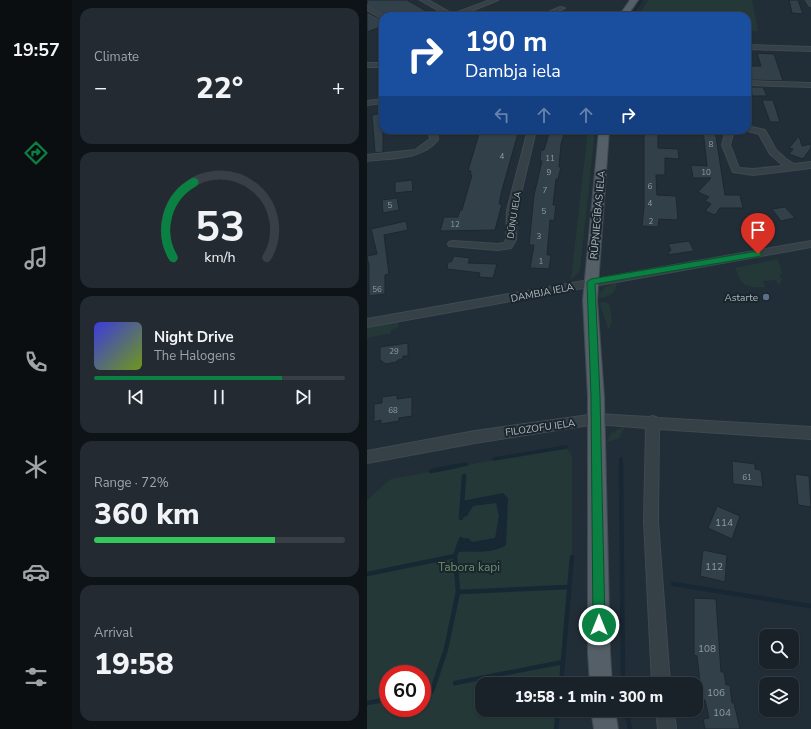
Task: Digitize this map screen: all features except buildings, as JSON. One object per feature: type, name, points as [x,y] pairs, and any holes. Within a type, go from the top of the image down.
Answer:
[{"type":"main road","points":[[626,12],[634,0]]},
{"type":"main road","name":"RŪPNIECĪBAS IELA","points":[[601,677],[596,419],[591,282],[604,134]]},
{"type":"main road","points":[[604,717],[606,729]]},
{"type":"street","points":[[423,0],[446,12]]},
{"type":"street","points":[[464,12],[495,0]]},
{"type":"street","points":[[809,0],[811,4]]},
{"type":"street","points":[[367,7],[379,14]]},
{"type":"street","points":[[552,12],[562,8]]},
{"type":"street","points":[[751,47],[811,48]]},
{"type":"street","points":[[367,65],[379,65]]},
{"type":"street","points":[[751,83],[811,85]]},
{"type":"street","points":[[367,103],[379,102]]},
{"type":"street","points":[[751,129],[759,130],[768,139],[771,149],[775,154],[791,166]]},
{"type":"street","points":[[367,158],[417,152],[424,149],[434,140],[433,134]]},
{"type":"street","name":"DŪŅU IELA","points":[[453,244],[498,247],[507,246],[511,240],[512,210],[531,134]]},
{"type":"street","points":[[729,134],[726,145],[736,170],[753,172],[811,164]]},
{"type":"street","name":"DAMBJA IELA","points":[[367,323],[811,244]]},
{"type":"street","name":"FILOZOFU IELA","points":[[367,457],[475,436],[596,419],[811,433]]},
{"type":"street","points":[[653,422],[651,521],[661,677]]},
{"type":"street","points":[[666,717],[667,729]]},
{"type":"green space","points":[[648,0],[752,0],[758,31],[751,31],[751,12],[641,12]]},
{"type":"green space","points":[[588,134],[595,134],[580,270],[571,280]]},
{"type":"green space","points":[[778,259],[782,274],[780,274],[780,278],[783,278],[779,285],[776,280],[763,281],[765,287],[745,285],[740,279],[735,268]]},
{"type":"green space","points":[[617,283],[614,292],[606,297],[599,298],[599,294],[605,287]]},
{"type":"green space","points":[[606,302],[610,306],[612,323],[608,330],[600,303]]},
{"type":"green space","points":[[399,320],[398,327],[391,330],[391,333],[367,338],[367,326]]},
{"type":"green space","points":[[625,426],[619,438],[607,442],[611,433]]},
{"type":"green space","name":"Tabora kapi","points":[[566,447],[572,456],[572,557],[562,677],[475,677],[475,717],[557,717],[556,729],[367,729],[367,500],[391,479]]},
{"type":"water","points":[[503,493],[508,498],[506,545],[495,550],[483,552],[457,552],[461,539],[468,538],[472,542],[495,538],[499,516],[496,503],[473,506],[467,516],[461,518],[462,501]]},
{"type":"waterway","points":[[634,12],[642,0]]},
{"type":"waterway","points":[[494,459],[566,447]]},
{"type":"waterway","points":[[621,459],[621,466]]},
{"type":"waterway","points":[[451,467],[467,464]]},
{"type":"waterway","points":[[451,467],[456,466]]},
{"type":"waterway","points":[[621,466],[623,677]]},
{"type":"waterway","points":[[431,471],[451,467]]},
{"type":"waterway","points":[[461,518],[464,476]]},
{"type":"waterway","points":[[455,556],[461,539]]},
{"type":"waterway","points":[[367,574],[455,556]]},
{"type":"waterway","points":[[455,556],[458,592]]},
{"type":"waterway","points":[[563,662],[572,557]]},
{"type":"waterway","points":[[673,584],[811,606]]},
{"type":"waterway","points":[[458,592],[568,587]]},
{"type":"waterway","points":[[431,691],[446,649],[458,592]]},
{"type":"waterway","points":[[455,683],[563,662]]},
{"type":"waterway","points":[[562,677],[563,662]]},
{"type":"waterway","points":[[367,703],[379,701]]},
{"type":"waterway","points":[[556,729],[557,717]]},
{"type":"waterway","points":[[627,717],[630,729]]},
{"type":"place","name":"Astarte","points":[[766,297]]},
{"type":"route","points":[[599,625],[596,397],[591,282],[758,254]]}]
